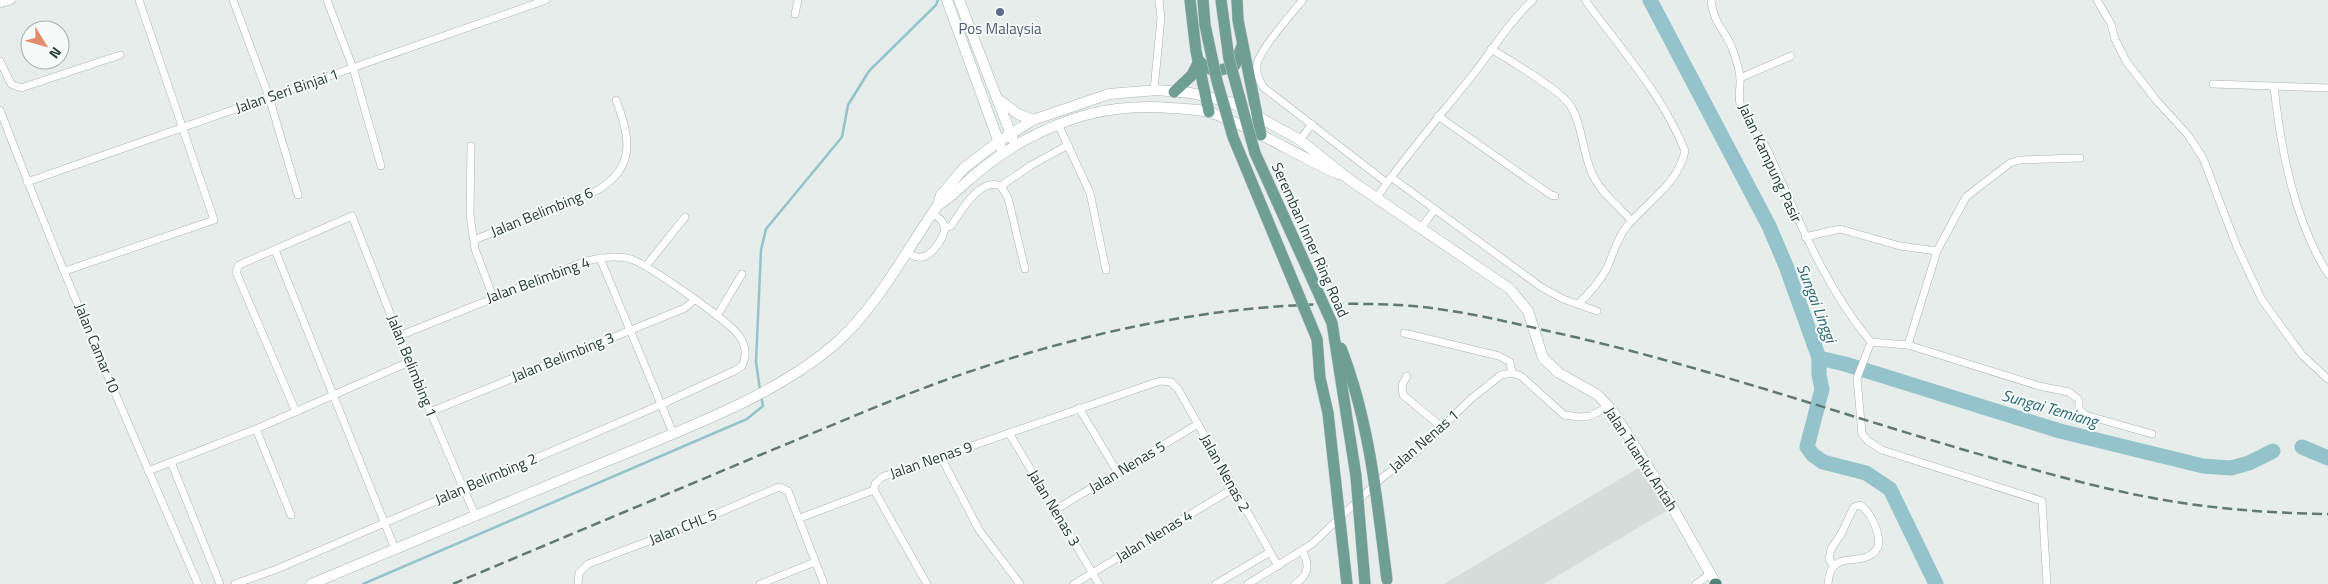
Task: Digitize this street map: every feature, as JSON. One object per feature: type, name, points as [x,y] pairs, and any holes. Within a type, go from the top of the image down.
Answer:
[{"type":"main road","points":[[947,0],[998,142],[1004,153]]},
{"type":"main road","points":[[960,0],[1016,146]]},
{"type":"main road","points":[[1190,0],[1198,61],[1209,112]]},
{"type":"main road","name":"Seremban Inner Ring Road","points":[[1204,0],[1205,25],[1217,81],[1233,137],[1317,339],[1320,378],[1328,413],[1347,584]]},
{"type":"main road","name":"Seremban Inner Ring Road","points":[[1221,0],[1229,59],[1255,153],[1332,323],[1355,466],[1365,584]]},
{"type":"main road","points":[[1237,0],[1242,43],[1261,135]]},
{"type":"main road","points":[[1198,61],[1209,70],[1222,71],[1235,65],[1242,43]]},
{"type":"main road","points":[[1174,92],[1192,75],[1198,61]]},
{"type":"main road","name":"Jalan Tuanku Antah","points":[[936,209],[940,195],[953,180],[998,142],[1033,120],[1109,94],[1154,90],[1205,96],[1232,103],[1300,140],[1350,180],[1510,289],[1528,311],[1542,358],[1558,373],[1598,395],[1608,407],[1665,494],[1714,581]]},
{"type":"main road","points":[[998,99],[1018,114],[1033,120]]},
{"type":"main road","name":"Jalan Tuanku Antah","points":[[936,209],[1004,153],[1016,146],[1058,124],[1096,111],[1128,106],[1150,106],[1209,112],[1261,135],[1350,180]]},
{"type":"main road","points":[[311,584],[673,434],[748,398],[801,369],[836,343],[871,304],[936,209]]},
{"type":"main road","points":[[1332,323],[1350,371],[1365,425],[1373,468],[1387,583]]},
{"type":"main road","points":[[1341,584],[1343,549]]},
{"type":"street","points":[[0,4],[12,0]]},
{"type":"street","points":[[65,271],[214,220],[139,0]]},
{"type":"street","points":[[233,0],[269,97],[298,194]]},
{"type":"street","points":[[326,0],[352,68],[382,162],[381,166]]},
{"type":"street","name":"Jalan Seri Binjai 1","points":[[27,182],[546,0]]},
{"type":"street","points":[[795,14],[798,0]]},
{"type":"street","points":[[1154,90],[1161,18],[1159,0]]},
{"type":"street","points":[[1303,0],[1257,63],[1257,74],[1263,86],[1389,180],[1435,209],[1541,287],[1597,311]]},
{"type":"street","points":[[1376,197],[1438,116],[1471,77],[1515,17],[1533,0]]},
{"type":"street","points":[[1578,304],[1593,290],[1606,269],[1626,227],[1677,173],[1685,151],[1679,135],[1664,111],[1585,0]]},
{"type":"street","name":"Jalan Kampung Pasir","points":[[1711,0],[1716,24],[1732,47],[1740,78],[1739,99],[1741,109],[1766,148],[1805,237],[1855,323],[1871,342]]},
{"type":"street","points":[[2097,0],[2111,24],[2115,39],[2126,61],[2156,100],[2188,135],[2203,158],[2237,247],[2262,300],[2302,355],[2328,379]]},
{"type":"street","points":[[1492,49],[1569,103],[1591,171],[1599,186],[1632,220]]},
{"type":"street","points":[[0,61],[11,84],[21,88],[120,55]]},
{"type":"street","points":[[1740,78],[1791,56]]},
{"type":"street","points":[[2213,84],[2328,88]]},
{"type":"street","points":[[2274,87],[2280,136],[2298,204],[2316,256],[2328,274]]},
{"type":"street","name":"Jalan Belimbing 6","points":[[474,240],[596,190],[613,179],[625,160],[628,144],[626,127],[616,100]]},
{"type":"street","name":"Jalan Camar 10","points":[[0,110],[27,182],[148,471],[198,584]]},
{"type":"street","points":[[1438,116],[1555,196]]},
{"type":"street","points":[[1058,124],[1090,193],[1106,270]]},
{"type":"street","points":[[1300,140],[1312,124]]},
{"type":"street","points":[[907,251],[919,258],[928,254],[938,243],[945,228],[950,226],[974,194],[991,184],[1001,186],[1030,166],[1068,145]]},
{"type":"street","points":[[471,146],[470,214],[474,240],[493,297]]},
{"type":"street","points":[[1908,344],[1936,250],[1966,197],[2010,163],[2020,160],[2080,158]]},
{"type":"street","points":[[1001,186],[1008,198],[1025,269]]},
{"type":"street","points":[[936,209],[945,228]]},
{"type":"street","points":[[1421,228],[1435,209]]},
{"type":"street","name":"Jalan Belimbing 1","points":[[275,250],[352,216],[409,362],[475,516]]},
{"type":"street","points":[[646,266],[685,217]]},
{"type":"street","points":[[1805,237],[1840,230],[1900,246],[1936,250]]},
{"type":"street","points":[[296,412],[236,272],[239,265],[275,250],[395,549]]},
{"type":"street","points":[[600,258],[673,434]]},
{"type":"street","name":"Jalan Belimbing 4","points":[[399,336],[586,261],[600,258],[629,259],[646,266],[733,328],[744,346],[745,360],[742,366],[736,370]]},
{"type":"street","points":[[717,316],[742,274]]},
{"type":"street","name":"Jalan Belimbing 3","points":[[430,412],[685,308],[694,300]]},
{"type":"street","points":[[1404,333],[1499,356],[1510,362],[1512,373],[1530,382],[1555,409],[1564,415],[1590,416],[1608,407]]},
{"type":"street","points":[[2047,584],[2042,501],[1882,450],[1868,441],[1862,434],[1858,378],[1871,342],[1908,344],[2039,386],[2069,392],[2079,400],[2079,408],[2085,415],[2152,434]]},
{"type":"street","points":[[148,471],[256,429],[409,362]]},
{"type":"street","name":"Jalan Belimbing 2","points":[[235,584],[277,569],[384,521],[660,405],[736,370]]},
{"type":"street","name":"Jalan Nenas 1","points":[[1248,584],[1312,544],[1383,478],[1443,428],[1491,382],[1501,375],[1512,373]]},
{"type":"street","points":[[1407,376],[1402,385],[1403,395],[1443,428]]},
{"type":"street","name":"Jalan Nenas 9","points":[[927,584],[874,490],[875,484],[882,477],[1160,381],[1171,382]]},
{"type":"street","name":"Jalan Nenas 2","points":[[1171,382],[1178,389],[1278,566]]},
{"type":"street","points":[[1079,408],[1118,473]]},
{"type":"street","name":"Jalan Nenas 5","points":[[1055,510],[1198,424]]},
{"type":"street","points":[[256,429],[291,515]]},
{"type":"street","name":"Jalan Nenas 3","points":[[1009,432],[1099,584]]},
{"type":"street","points":[[941,457],[979,530],[1020,584]]},
{"type":"street","points":[[171,462],[220,584]]},
{"type":"street","name":"Jalan CHL 5","points":[[578,584],[579,573],[588,564],[678,530],[779,486],[788,491],[800,518]]},
{"type":"street","name":"Jalan Nenas 4","points":[[1074,584],[1234,488]]},
{"type":"street","points":[[824,584],[800,518],[874,490]]},
{"type":"street","points":[[1828,584],[1828,574],[1833,565],[1839,561],[1868,557],[1878,547],[1878,537],[1869,513],[1860,505],[1854,508],[1842,534],[1831,549],[1829,559],[1833,565]]},
{"type":"street","points":[[1295,584],[1303,577],[1308,568],[1302,550]]},
{"type":"street","points":[[1216,584],[1270,552]]},
{"type":"street","points":[[760,584],[815,562]]},
{"type":"street","points":[[1696,584],[1714,581]]},
{"type":"shaded area","points":[[1640,467],[1666,511],[1544,584],[1444,584]]},
{"type":"waterway","points":[[760,390],[756,362],[761,250],[766,229],[842,137],[848,105],[869,71],[936,5],[938,0]]},
{"type":"waterway","name":"Sungai Linggi","points":[[1650,0],[1769,226],[1786,266],[1819,358],[1819,375],[1822,389],[1807,447],[1813,455],[1823,462],[1866,473],[1890,489],[1936,584]]},
{"type":"waterway","name":"Sungai Temiang","points":[[1819,358],[1845,364],[2060,431],[2203,466],[2231,468],[2249,463],[2273,451]]},
{"type":"waterway","points":[[363,584],[747,419],[763,406],[761,396]]},
{"type":"waterway","name":"Sungai Temiang","points":[[2302,447],[2328,458]]},
{"type":"railway","points":[[453,584],[856,415],[951,378],[1064,343],[1121,329],[1179,318],[1295,305],[1413,306],[1481,316],[1664,360],[1952,446],[2099,486],[2153,498],[2218,508],[2328,514]]},
{"type":"place","name":"Pos Malaysia","points":[[1000,12]]}]
